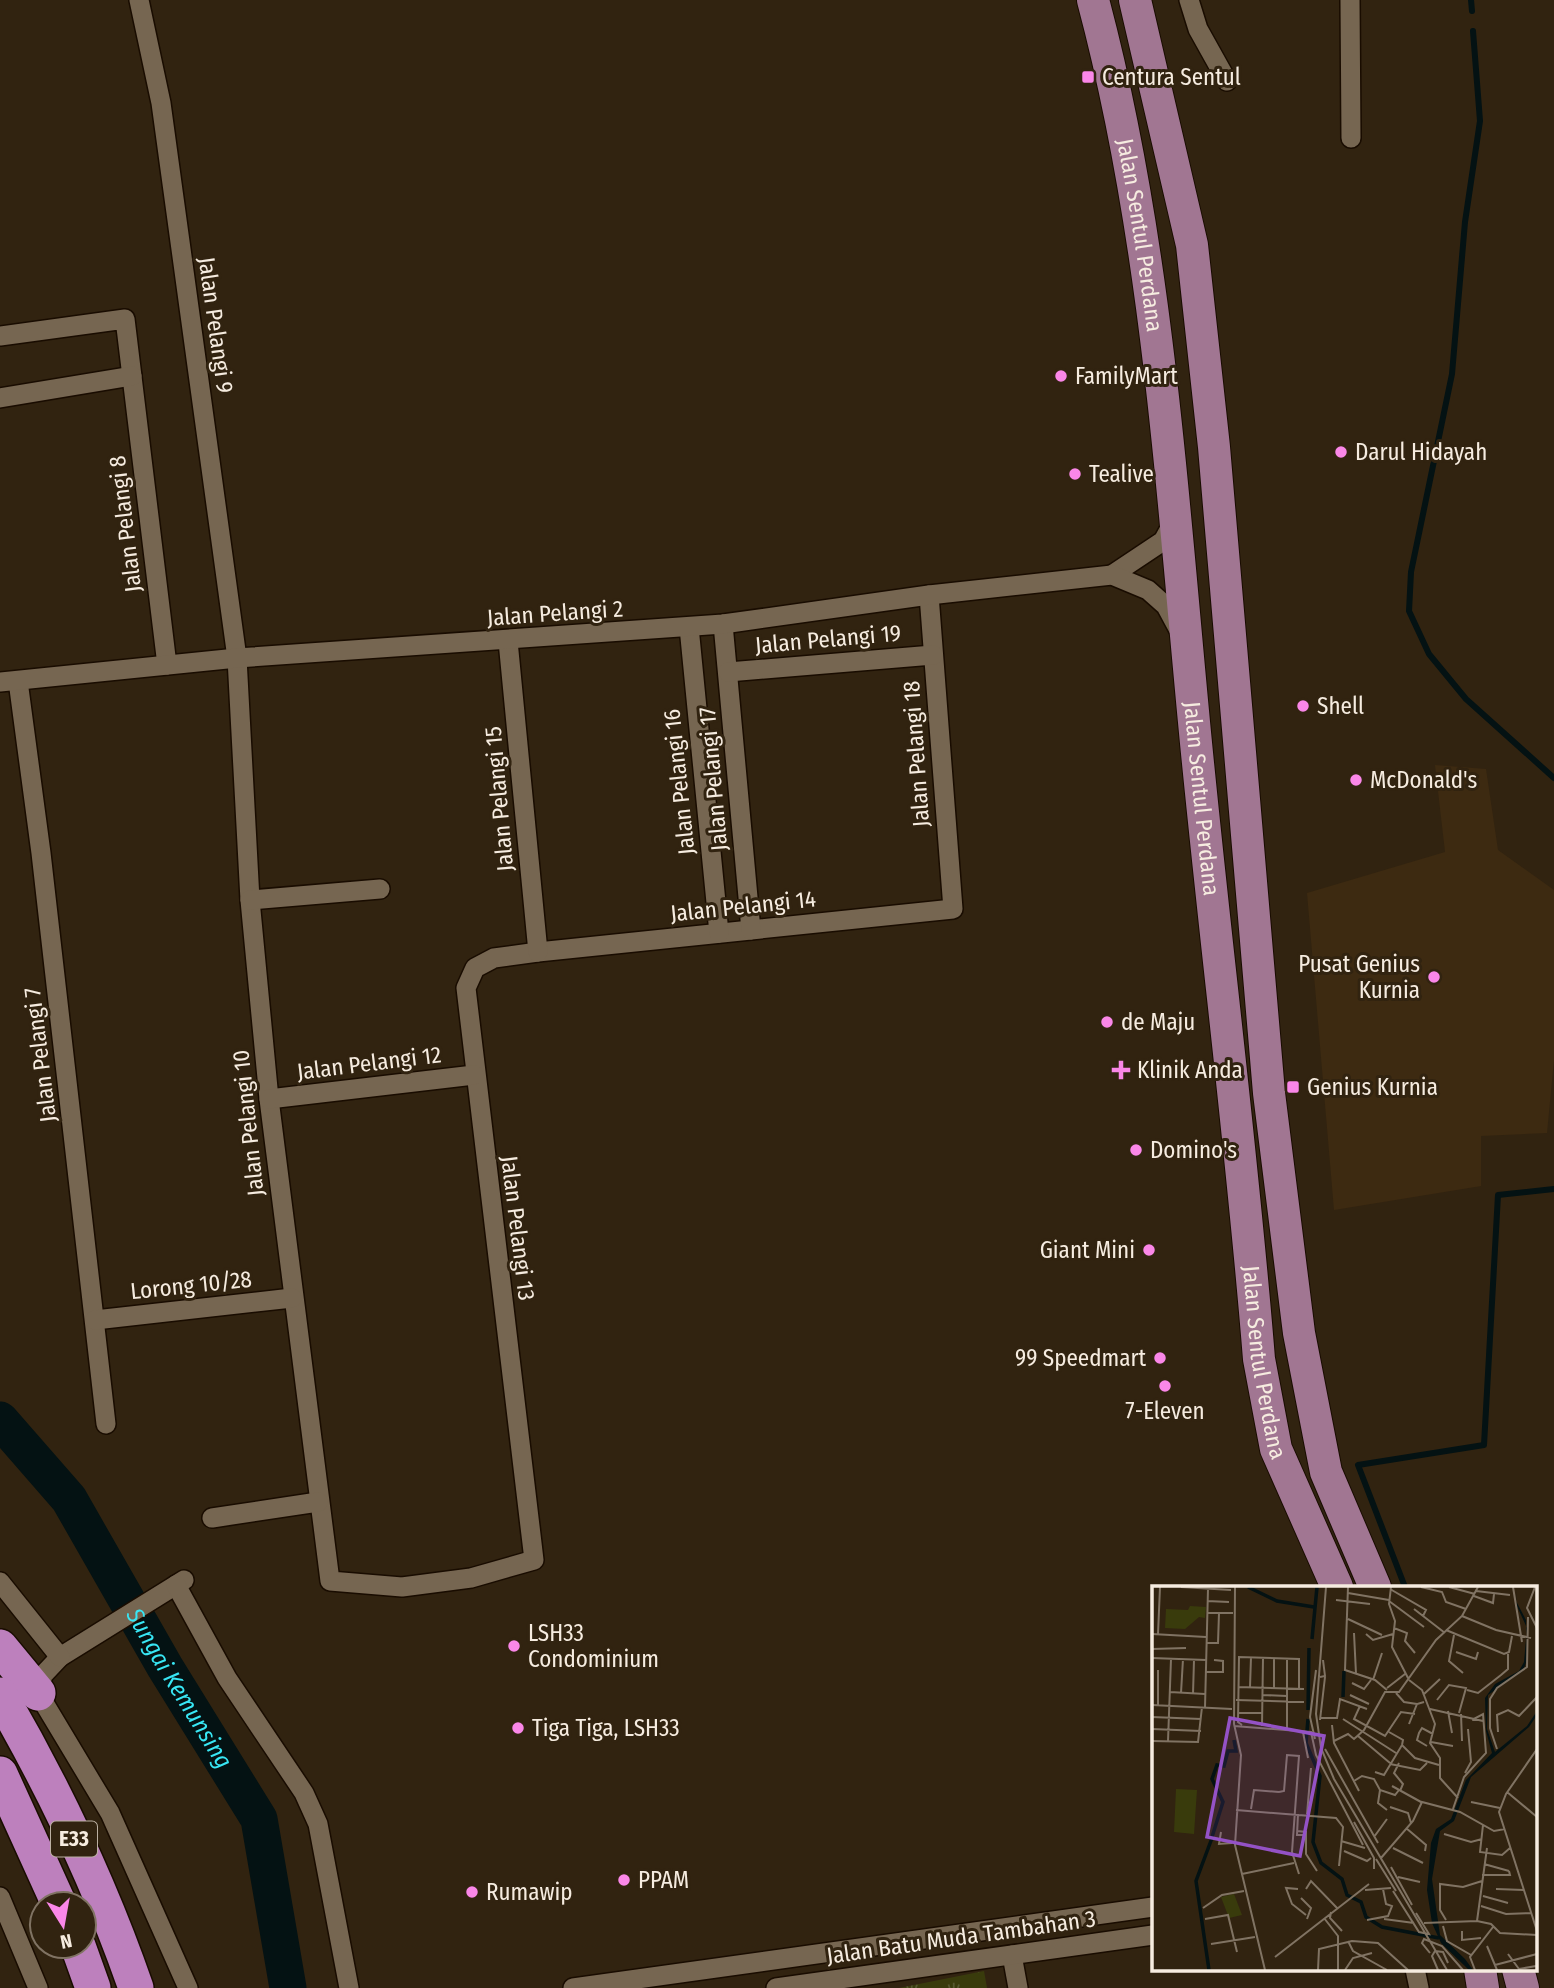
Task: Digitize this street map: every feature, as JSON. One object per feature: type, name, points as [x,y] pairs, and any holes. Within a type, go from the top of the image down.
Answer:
[{"type":"highway","points":[[0,1647],[38,1693]]},
{"type":"highway","name":"E33","points":[[0,1695],[42,1768],[123,1951],[136,1988]]},
{"type":"highway","points":[[42,1768],[61,1776],[80,1805],[159,1988]]},
{"type":"highway","name":"E33","points":[[0,1774],[54,1890]]},
{"type":"highway","points":[[83,1960],[93,1988]]},
{"type":"main road","name":"Jalan Sentul Perdana","points":[[1110,8],[1152,65],[1192,246],[1214,447],[1269,1093],[1306,1372],[1326,1472],[1375,1586]]},
{"type":"main road","name":"Jalan Sentul Perdana","points":[[1110,8],[1113,77],[1140,223],[1177,516],[1259,1359],[1279,1416],[1276,1449],[1337,1586]]},
{"type":"main road","points":[[1306,1372],[1279,1416],[1326,1472]]},
{"type":"main road","points":[[1480,1970],[1483,1988]]},
{"type":"main road","points":[[1518,1970],[1523,1988]]},
{"type":"street","name":"Jalan Pelangi 9","points":[[139,0],[161,103],[237,658]]},
{"type":"street","points":[[1189,0],[1198,29],[1227,81]]},
{"type":"street","points":[[1350,0],[1351,138]]},
{"type":"street","name":"Jalan Pelangi 8","points":[[0,336],[125,319],[167,665]]},
{"type":"street","points":[[0,398],[132,376]]},
{"type":"street","name":"Jalan Pelangi 2","points":[[9,682],[237,658],[723,624],[1112,575],[1163,541],[1177,516]]},
{"type":"street","name":"Jalan Pelangi 2","points":[[1112,575],[1148,590],[1166,606],[1188,647]]},
{"type":"street","name":"Jalan Pelangi 18","points":[[929,596],[953,909]]},
{"type":"street","name":"Jalan Pelangi 17","points":[[723,624],[751,930]]},
{"type":"street","name":"Jalan Pelangi 16","points":[[689,627],[719,933]]},
{"type":"street","name":"Jalan Pelangi 15","points":[[508,641],[538,952]]},
{"type":"street","name":"Jalan Pelangi 19","points":[[728,672],[933,655]]},
{"type":"street","name":"Jalan Pelangi 10","points":[[237,658],[250,900],[269,1099],[292,1298],[330,1581]]},
{"type":"street","name":"Jalan Pelangi 7","points":[[9,682],[41,853],[106,1424]]},
{"type":"street","points":[[250,900],[380,889]]},
{"type":"street","name":"Jalan Pelangi 14","points":[[538,952],[953,909]]},
{"type":"street","name":"Jalan Pelangi 13","points":[[330,1581],[402,1587],[471,1578],[534,1560],[474,1075],[466,988],[475,968],[494,958],[538,952]]},
{"type":"street","name":"Jalan Pelangi 12","points":[[269,1099],[474,1075]]},
{"type":"street","name":"Lorong 10/28","points":[[95,1320],[292,1298]]},
{"type":"street","points":[[212,1518],[318,1502]]},
{"type":"street","points":[[0,1582],[60,1657]]},
{"type":"street","points":[[188,1988],[110,1813],[38,1693],[43,1675],[60,1657],[173,1586],[227,1678],[304,1793],[318,1824],[349,1988]]},
{"type":"street","points":[[0,1897],[38,1988]]},
{"type":"street","points":[[573,1988],[608,1986],[1152,1907]]},
{"type":"street","name":"Jalan Batu Muda Tambahan 3","points":[[776,1988],[1152,1935]]},
{"type":"street","points":[[1012,1955],[1018,1988]]},
{"type":"street","points":[[1415,1970],[1419,1988]]},
{"type":"shaded area","name":"Pusat Genius Kurnia","points":[[1435,765],[1486,769],[1498,850],[1554,890],[1554,1060],[1547,1133],[1481,1136],[1481,1186],[1334,1210],[1307,893],[1445,852]]},
{"type":"green space","points":[[984,1971],[987,1988],[899,1988]]},
{"type":"waterway","points":[[1471,0],[1472,11]]},
{"type":"waterway","points":[[1473,31],[1480,121],[1465,222],[1452,374],[1411,572],[1409,611],[1429,654],[1466,699],[1554,778]]},
{"type":"waterway","points":[[1405,1586],[1358,1465],[1484,1445],[1498,1195],[1554,1189]]},
{"type":"waterway","name":"Sungai Kemunsing","points":[[0,1420],[69,1499],[165,1667],[259,1819],[288,1988]]},
{"type":"place","name":"Centura Sentul","points":[[1088,77]]},
{"type":"place","name":"FamilyMart","points":[[1061,376]]},
{"type":"place","name":"Darul Hidayah","points":[[1341,452]]},
{"type":"place","name":"Tealive","points":[[1075,474]]},
{"type":"place","name":"Shell","points":[[1303,706]]},
{"type":"place","name":"McDonald's","points":[[1356,780]]},
{"type":"place","name":"Pusat Genius Kurnia","points":[[1434,977]]},
{"type":"place","name":"de Maju","points":[[1107,1022]]},
{"type":"place","name":"Klinik Anda","points":[[1121,1070]]},
{"type":"place","name":"Genius Kurnia","points":[[1293,1087]]},
{"type":"place","name":"Domino's","points":[[1136,1150]]},
{"type":"place","name":"Giant Mini","points":[[1149,1250]]},
{"type":"place","name":"99 Speedmart","points":[[1160,1358]]},
{"type":"place","name":"7-Eleven","points":[[1165,1386]]},
{"type":"place","name":"LSH33 Condominium","points":[[514,1646]]},
{"type":"place","name":"Tiga Tiga, LSH33","points":[[518,1728]]},
{"type":"place","name":"PPAM","points":[[624,1880]]},
{"type":"place","name":"Rumawip","points":[[472,1892]]}]
